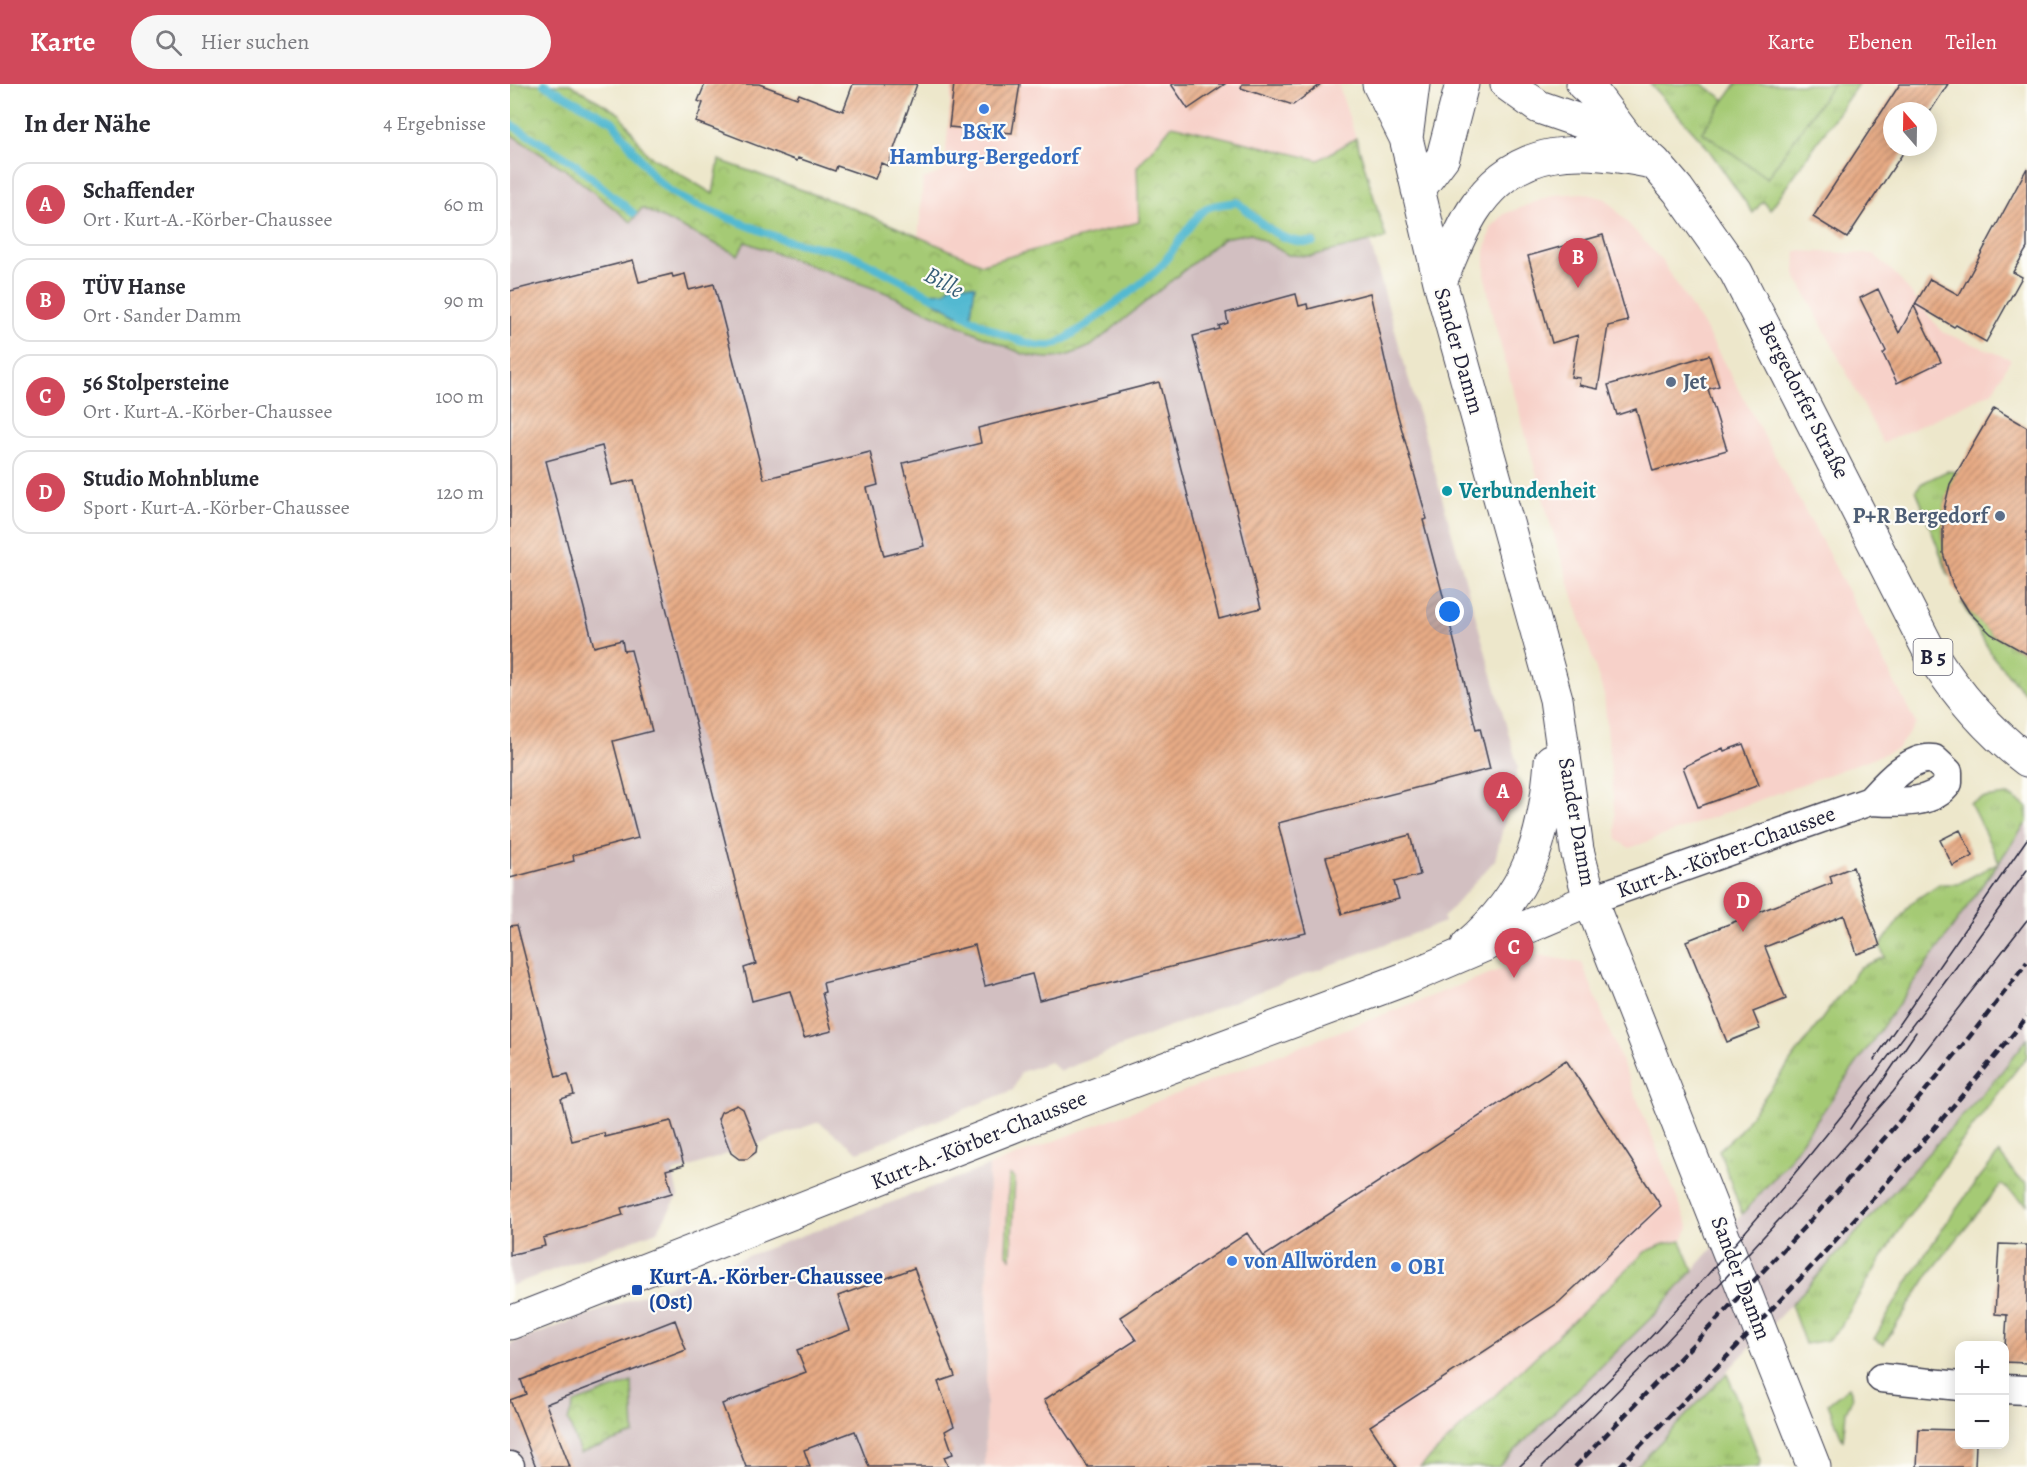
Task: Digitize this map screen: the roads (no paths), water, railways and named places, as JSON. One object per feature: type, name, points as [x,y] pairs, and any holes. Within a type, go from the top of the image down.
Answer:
[{"type":"main road","points":[[1379,84],[1407,138]]},
{"type":"main road","name":"Sander Damm","points":[[1413,84],[1407,138],[1418,190],[1440,282],[1556,699],[1577,850],[1590,900],[1814,1467]]},
{"type":"main road","points":[[1418,190],[1443,157],[1462,84]]},
{"type":"main road","name":"Bergedorfer Straße","points":[[1507,84],[1539,107],[1626,137]]},
{"type":"main road","name":"Bergedorfer Straße","points":[[1583,84],[1593,93],[1626,137],[1654,162],[1702,220],[1752,298],[1930,652],[1968,704],[2002,741],[2027,760]]},
{"type":"main road","points":[[1440,282],[1472,213],[1500,178],[1517,166],[1544,158],[1602,152],[1654,162]]},
{"type":"main road","name":"Kurt-A.-Körber-Chaussee","points":[[1450,960],[1482,933],[1504,908],[1538,847],[1548,799],[1556,699]]},
{"type":"main road","name":"Kurt-A.-Körber-Chaussee","points":[[510,1323],[1031,1119],[1450,960],[1590,900]]},
{"type":"street","name":"Kurt-A.-Körber-Chaussee","points":[[1590,900],[1870,801]]},
{"type":"street","points":[[1881,1378],[1955,1386]]},
{"type":"street","points":[[2009,1389],[2027,1390]]},
{"type":"water","points":[[961,284],[975,286],[970,321],[933,301],[927,293],[945,292],[951,285],[960,286]]},
{"type":"waterway","name":"Bille","points":[[544,84],[612,121],[653,176],[671,192],[693,204],[787,241],[848,253],[935,298]]},
{"type":"waterway","points":[[510,124],[574,163],[633,213]]},
{"type":"waterway","name":"Bille","points":[[963,314],[1020,341],[1044,346],[1053,345],[1090,322],[1152,274],[1165,261],[1200,213],[1216,205],[1237,202],[1280,236],[1290,240],[1313,242]]},
{"type":"tram line","points":[[1874,1060],[2027,839]]},
{"type":"tram line","points":[[1519,1467],[1644,1344],[1758,1217],[1897,1046],[2027,870]]},
{"type":"tram line","points":[[1542,1467],[1666,1342],[1802,1195],[1893,1092],[2027,920]]},
{"type":"tram line","points":[[1850,1129],[1916,1032]]},
{"type":"railway","points":[[1575,1467],[1751,1284],[1866,1159],[1976,1029],[2027,962]]},
{"type":"railway","points":[[1619,1467],[1829,1248],[1979,1076],[2027,1017]]},
{"type":"place","name":"B&K Hamburg-Bergedorf","points":[[984,109]]},
{"type":"place","name":"TÜV Hanse","points":[[1578,288]]},
{"type":"place","name":"Jet","points":[[1671,382]]},
{"type":"place","name":"Verbundenheit","points":[[1447,491]]},
{"type":"place","name":"P+R Bergedorf","points":[[2000,516]]},
{"type":"place","name":"Schaffender","points":[[1503,822]]},
{"type":"place","name":"Studio Mohnblume","points":[[1743,932]]},
{"type":"place","name":"56 Stolpersteine","points":[[1514,978]]},
{"type":"place","name":"von Allwörden","points":[[1232,1261]]},
{"type":"place","name":"OBI","points":[[1396,1267]]},
{"type":"place","name":"Kurt-A.-Körber-Chaussee (Ost)","points":[[637,1290]]}]
